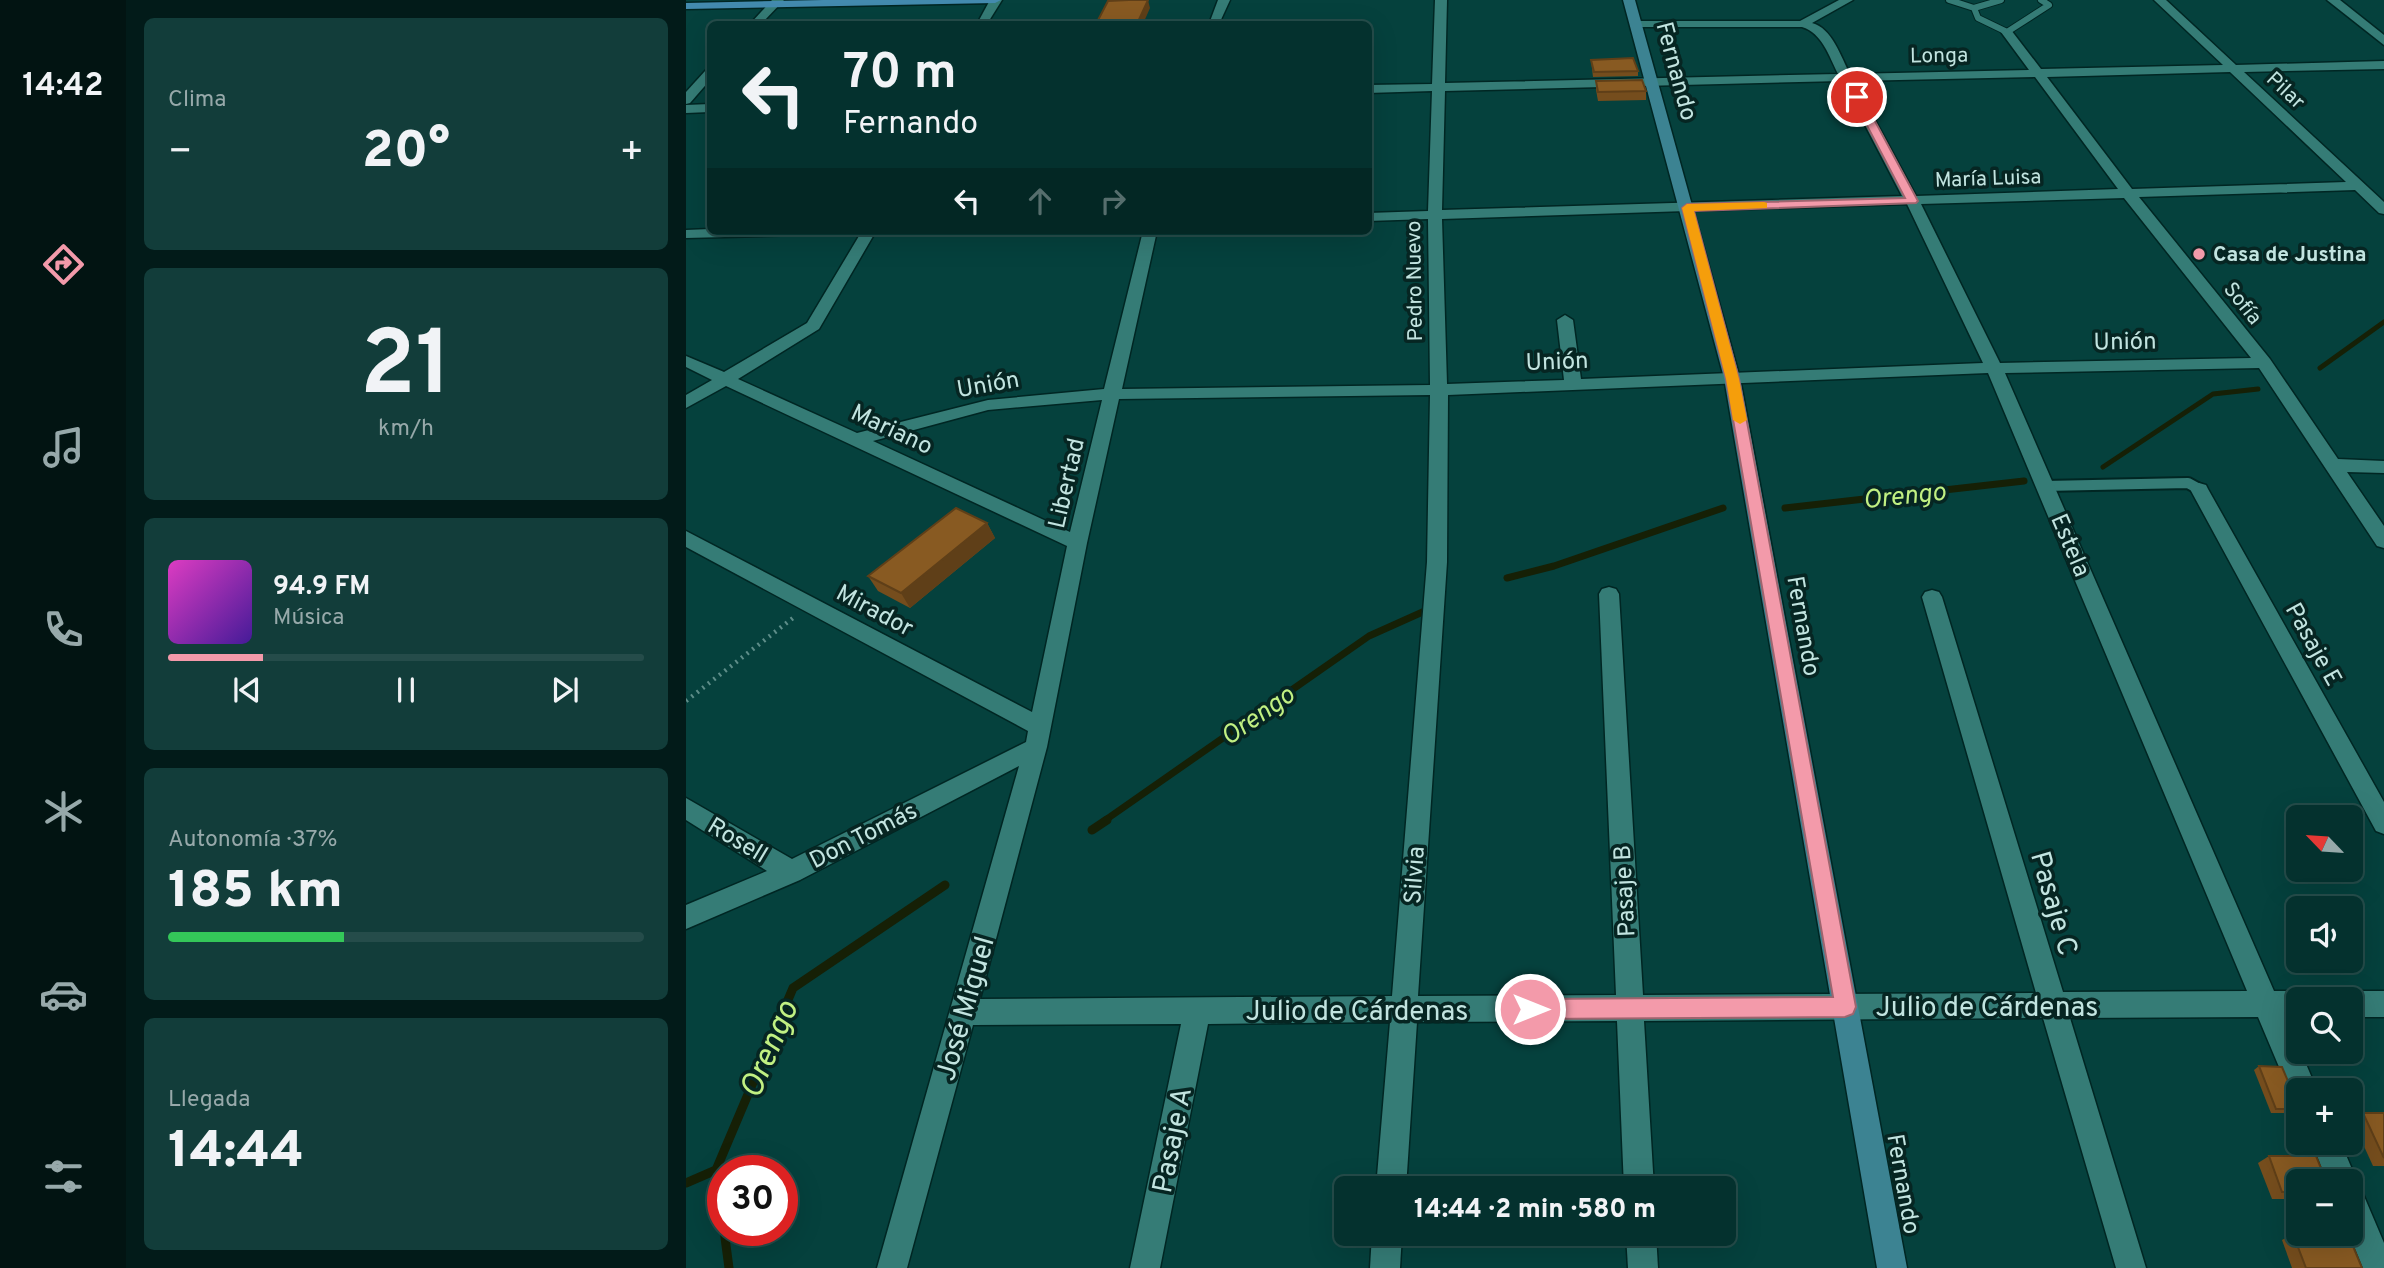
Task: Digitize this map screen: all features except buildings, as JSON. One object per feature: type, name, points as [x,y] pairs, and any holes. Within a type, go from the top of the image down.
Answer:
[{"type":"main road","points":[[686,6],[776,2],[996,0]]},
{"type":"street","points":[[984,21],[996,0]]},
{"type":"street","points":[[1215,21],[1224,0]]},
{"type":"street","name":"Pedro Nuevo","points":[[1437,562],[1439,390],[1435,216],[1436,87],[1441,0]]},
{"type":"street","name":"Fernando","points":[[1629,0],[1732,379],[1892,1268]]},
{"type":"street","points":[[1637,24],[1802,24],[1847,0]]},
{"type":"street","name":"Pilar","points":[[2160,0],[2384,210]]},
{"type":"street","points":[[2333,0],[2384,41]]},
{"type":"street","points":[[758,21],[776,2]]},
{"type":"street","name":"Estela","points":[[1802,24],[1817,28],[1823,35],[1912,201],[1994,368],[2298,1078]]},
{"type":"street","name":"Sofía","points":[[2007,32],[2129,194],[2264,363],[2384,541]]},
{"type":"street","name":"Longa","points":[[1372,89],[2384,65]]},
{"type":"street","points":[[686,100],[707,76]]},
{"type":"street","points":[[686,109],[707,108]]},
{"type":"street","name":"María Luisa","points":[[1372,217],[2357,186]]},
{"type":"street","points":[[686,234],[707,231]]},
{"type":"street","points":[[686,403],[813,326],[867,235]]},
{"type":"street","name":"Libertad","points":[[1038,737],[1077,543],[1149,235]]},
{"type":"street","points":[[1565,320],[1573,385]]},
{"type":"street","name":"Mariano","points":[[686,361],[1077,543]]},
{"type":"street","name":"Unión","points":[[857,439],[988,405],[1112,394],[1439,390],[1994,368],[2264,363]]},
{"type":"street","points":[[2333,466],[2384,467]]},
{"type":"street","name":"Pasaje E","points":[[2199,489],[2384,824]]},
{"type":"street","name":"Mirador","points":[[686,538],[811,605],[1038,737]]},
{"type":"street","name":"Silvia","points":[[1392,1176],[1437,562]]},
{"type":"street","name":"Pasaje B","points":[[1609,594],[1638,1176]]},
{"type":"street","name":"Pasaje C","points":[[1932,597],[2131,1268]]},
{"type":"street","name":"Don Tomás","points":[[686,917],[791,872],[1038,737]]},
{"type":"street","name":"José Miguel","points":[[892,1268],[1038,737]]},
{"type":"street","name":"Rosell","points":[[686,808],[791,872]]},
{"type":"street","name":"Julio de Cárdenas","points":[[963,1013],[2286,1004]]},
{"type":"street","points":[[2363,1004],[2384,1004]]},
{"type":"street","name":"Pasaje A","points":[[1145,1268],[1197,1011]]},
{"type":"street","points":[[2363,1230],[2379,1268]]},
{"type":"street","points":[[1385,1268],[1386,1246]]},
{"type":"street","points":[[1642,1246],[1643,1268]]},
{"type":"lane","points":[[1949,0],[1974,8],[2001,0]]},
{"type":"lane","points":[[1974,8],[1978,19],[2007,32],[2049,5],[2041,0]]},
{"type":"lane","points":[[2045,486],[2188,483],[2199,489]]},
{"type":"path","points":[[686,701],[811,605]]},
{"type":"waterway","name":"Orengo","points":[[2320,368],[2384,322]]},
{"type":"waterway","name":"Orengo","points":[[2103,467],[2213,394],[2258,389]]},
{"type":"waterway","name":"Orengo","points":[[1785,508],[2024,481]]},
{"type":"waterway","name":"Orengo","points":[[1507,578],[1554,566],[1723,508]]},
{"type":"waterway","name":"Orengo","points":[[1104,821],[1369,636],[1427,610]]},
{"type":"waterway","name":"Orengo","points":[[1092,830],[1107,820]]},
{"type":"waterway","name":"Orengo","points":[[722,1155],[793,988],[945,885]]},
{"type":"waterway","name":"Orengo","points":[[686,1183],[707,1174]]},
{"type":"waterway","points":[[726,1246],[729,1268]]},
{"type":"slow traffic","points":[[1740,420],[1732,379],[1687,208],[1764,205]]},
{"type":"place","name":"Casa de Justina","points":[[2199,254]]},
{"type":"route","points":[[1530,1009],[1845,1007],[1732,379],[1687,208],[1912,201],[1857,97]]}]
